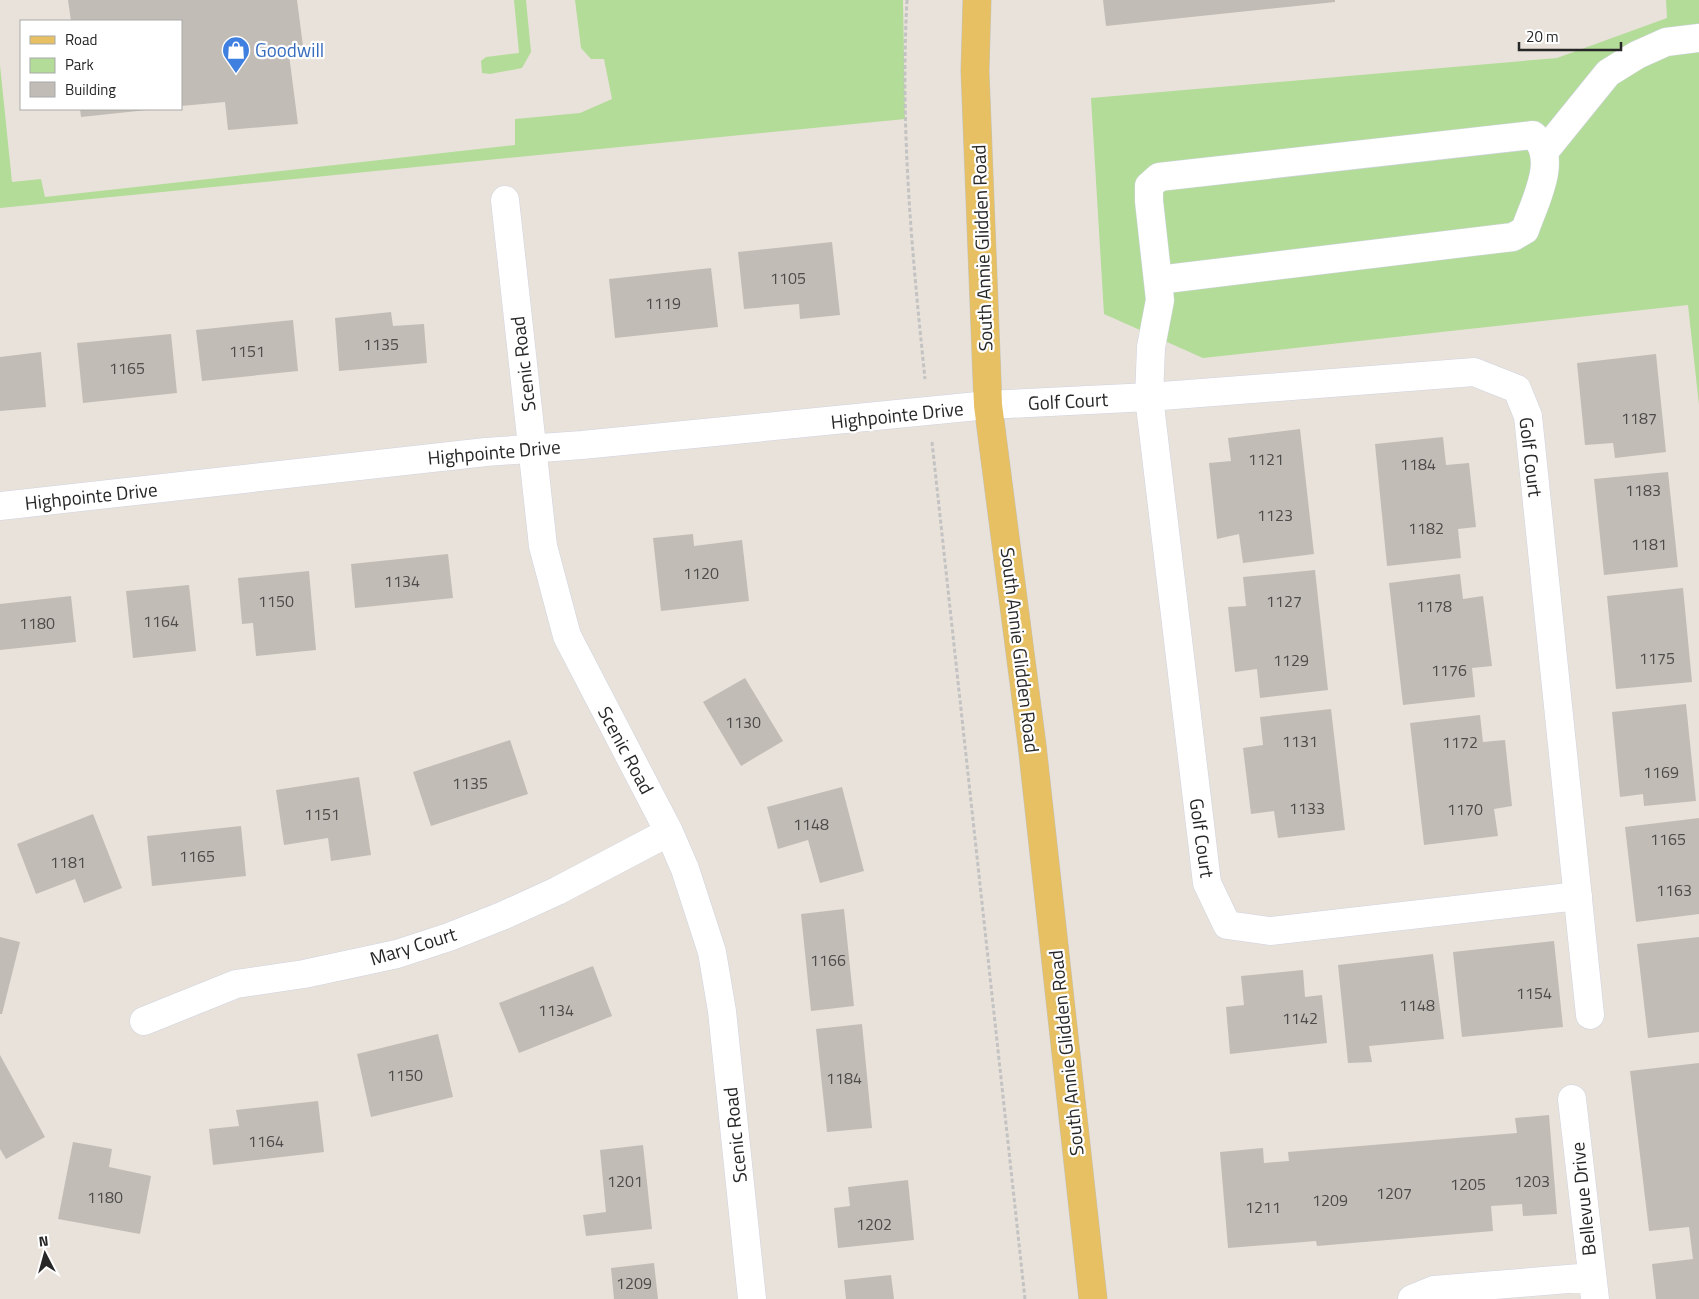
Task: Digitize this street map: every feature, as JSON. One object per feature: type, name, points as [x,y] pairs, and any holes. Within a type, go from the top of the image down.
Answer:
[{"type":"main road","name":"South Annie Glidden Road","points":[[978,0],[975,71],[988,405],[1032,745],[1093,1299]]},
{"type":"street","points":[[1544,152],[1608,72],[1637,55],[1666,42],[1699,38]]},
{"type":"street","points":[[1149,397],[1151,348],[1160,300],[1158,280],[1149,186],[1159,177],[1533,135],[1540,141],[1544,152],[1545,168],[1525,230],[1514,237],[1158,280]]},
{"type":"street","name":"Scenic Road","points":[[505,200],[544,546],[566,636],[669,832],[685,869],[714,962],[722,1011],[752,1299]]},
{"type":"street","name":"Golf Court","points":[[988,405],[1149,397],[1474,372],[1517,389],[1528,416],[1590,1015]]},
{"type":"street","name":"Golf Court","points":[[1149,397],[1207,883],[1227,924],[1270,931],[1578,896]]},
{"type":"street","name":"Highpointe Drive","points":[[0,506],[533,448],[988,405]]},
{"type":"street","name":"Mary Court","points":[[144,1021],[236,984],[304,974],[397,954],[449,937],[557,891],[669,832]]},
{"type":"street","name":"Bellevue Drive","points":[[1572,1099],[1593,1288]]},
{"type":"street","points":[[1412,1299],[1434,1290],[1593,1288]]},
{"type":"path","points":[[907,0],[905,34],[907,140],[913,264],[1025,1299]]},
{"type":"green space","points":[[514,0],[526,0],[531,52],[522,68],[490,74],[482,73],[481,61],[486,57],[519,53]]},
{"type":"green space","points":[[575,0],[903,0],[905,119],[0,208],[0,65],[12,182],[41,179],[45,197],[515,145],[515,119],[580,113],[612,99],[604,59],[591,59],[581,48]]},
{"type":"green space","points":[[1666,0],[1699,0],[1699,405],[1688,305],[1203,358],[1104,314],[1091,98],[1557,58],[1667,18]]},
{"type":"building","name":"Goodwill","points":[[68,0],[297,0],[303,46],[288,47],[298,124],[228,130],[225,102],[182,106],[182,20],[71,20]]},
{"type":"building","points":[[1103,0],[1335,0],[1335,2],[1106,26]]},
{"type":"building","points":[[80,110],[147,110],[81,117]]},
{"type":"building","points":[[832,242],[840,315],[800,319],[799,304],[744,309],[738,252]]},
{"type":"building","points":[[711,268],[718,327],[615,338],[609,279]]},
{"type":"building","points":[[391,312],[393,326],[424,324],[427,363],[339,371],[335,318]]},
{"type":"building","points":[[293,320],[298,371],[202,381],[196,330]]},
{"type":"building","points":[[171,334],[177,393],[83,403],[77,343]]},
{"type":"building","points":[[41,352],[46,407],[0,411],[0,357]]},
{"type":"building","points":[[1656,354],[1666,452],[1615,458],[1613,443],[1585,445],[1577,363]]},
{"type":"building","points":[[1300,429],[1314,554],[1243,563],[1239,534],[1217,539],[1209,463],[1231,461],[1228,438]]},
{"type":"building","points":[[1443,437],[1446,465],[1469,463],[1476,527],[1458,529],[1461,558],[1387,566],[1375,444]]},
{"type":"building","points":[[1668,472],[1678,567],[1604,575],[1594,479]]},
{"type":"building","points":[[693,534],[694,546],[742,540],[749,601],[661,611],[653,538]]},
{"type":"building","points":[[448,554],[453,598],[355,608],[351,564]]},
{"type":"building","points":[[1315,570],[1328,690],[1260,698],[1257,669],[1235,672],[1228,607],[1246,606],[1243,577]]},
{"type":"building","points":[[309,571],[316,650],[256,656],[253,623],[242,624],[238,578]]},
{"type":"building","points":[[1460,574],[1463,599],[1483,596],[1492,666],[1472,668],[1475,697],[1403,705],[1389,583]]},
{"type":"building","points":[[189,585],[196,651],[133,658],[126,591]]},
{"type":"building","points":[[1683,588],[1692,682],[1616,689],[1607,596]]},
{"type":"building","points":[[71,596],[76,642],[0,650],[0,604]]},
{"type":"building","points":[[745,678],[783,741],[741,766],[703,702]]},
{"type":"building","points":[[1686,704],[1696,801],[1644,806],[1643,794],[1620,797],[1612,712]]},
{"type":"building","points":[[1331,709],[1345,830],[1278,838],[1274,811],[1251,814],[1243,748],[1263,745],[1260,717]]},
{"type":"building","points":[[1480,715],[1483,742],[1505,740],[1512,806],[1494,809],[1498,836],[1424,845],[1410,723]]},
{"type":"building","points":[[510,740],[528,794],[431,826],[413,772]]},
{"type":"building","points":[[359,777],[371,855],[331,861],[328,838],[284,845],[276,790]]},
{"type":"building","points":[[842,787],[864,871],[820,883],[808,840],[778,849],[767,807]]},
{"type":"building","points":[[93,814],[122,888],[84,903],[75,879],[36,894],[17,844]]},
{"type":"building","points":[[1699,818],[1699,914],[1636,922],[1625,827]]},
{"type":"building","points":[[241,826],[246,876],[152,886],[147,836]]},
{"type":"building","points":[[844,909],[854,1006],[811,1011],[801,914]]},
{"type":"building","points":[[0,937],[20,942],[2,1014],[0,1014]]},
{"type":"building","points":[[1699,937],[1699,1032],[1648,1038],[1637,944]]},
{"type":"building","points":[[1554,941],[1563,1027],[1462,1037],[1453,952]]},
{"type":"building","points":[[1433,954],[1444,1039],[1369,1046],[1372,1062],[1348,1063],[1338,965]]},
{"type":"building","points":[[593,966],[612,1016],[519,1053],[499,1003]]},
{"type":"building","points":[[1303,970],[1305,997],[1322,995],[1327,1043],[1230,1054],[1226,1007],[1244,1005],[1241,976]]},
{"type":"building","points":[[862,1024],[872,1128],[827,1132],[816,1029]]},
{"type":"building","points":[[438,1034],[453,1097],[371,1117],[357,1054]]},
{"type":"building","points":[[0,1055],[45,1137],[6,1159],[0,1149]]},
{"type":"building","points":[[1699,1063],[1699,1299],[1656,1299],[1652,1264],[1693,1259],[1689,1227],[1649,1231],[1630,1071]]},
{"type":"building","points":[[318,1101],[324,1152],[213,1165],[209,1129],[239,1126],[236,1110]]},
{"type":"building","points":[[1549,1115],[1557,1214],[1523,1216],[1522,1204],[1491,1206],[1493,1231],[1317,1246],[1316,1241],[1228,1248],[1220,1152],[1263,1148],[1264,1163],[1289,1161],[1288,1152],[1517,1133],[1515,1118]]},
{"type":"building","points":[[73,1142],[112,1149],[109,1167],[151,1176],[140,1234],[58,1219]]},
{"type":"building","points":[[643,1145],[652,1229],[586,1236],[583,1215],[606,1212],[600,1150]]},
{"type":"building","points":[[908,1180],[914,1240],[838,1248],[834,1208],[850,1206],[848,1187]]},
{"type":"building","points":[[654,1263],[658,1299],[614,1299],[611,1268]]},
{"type":"building","points":[[891,1275],[894,1299],[846,1299],[844,1280]]},
{"type":"place","name":"Goodwill","points":[[236,74]]}]
